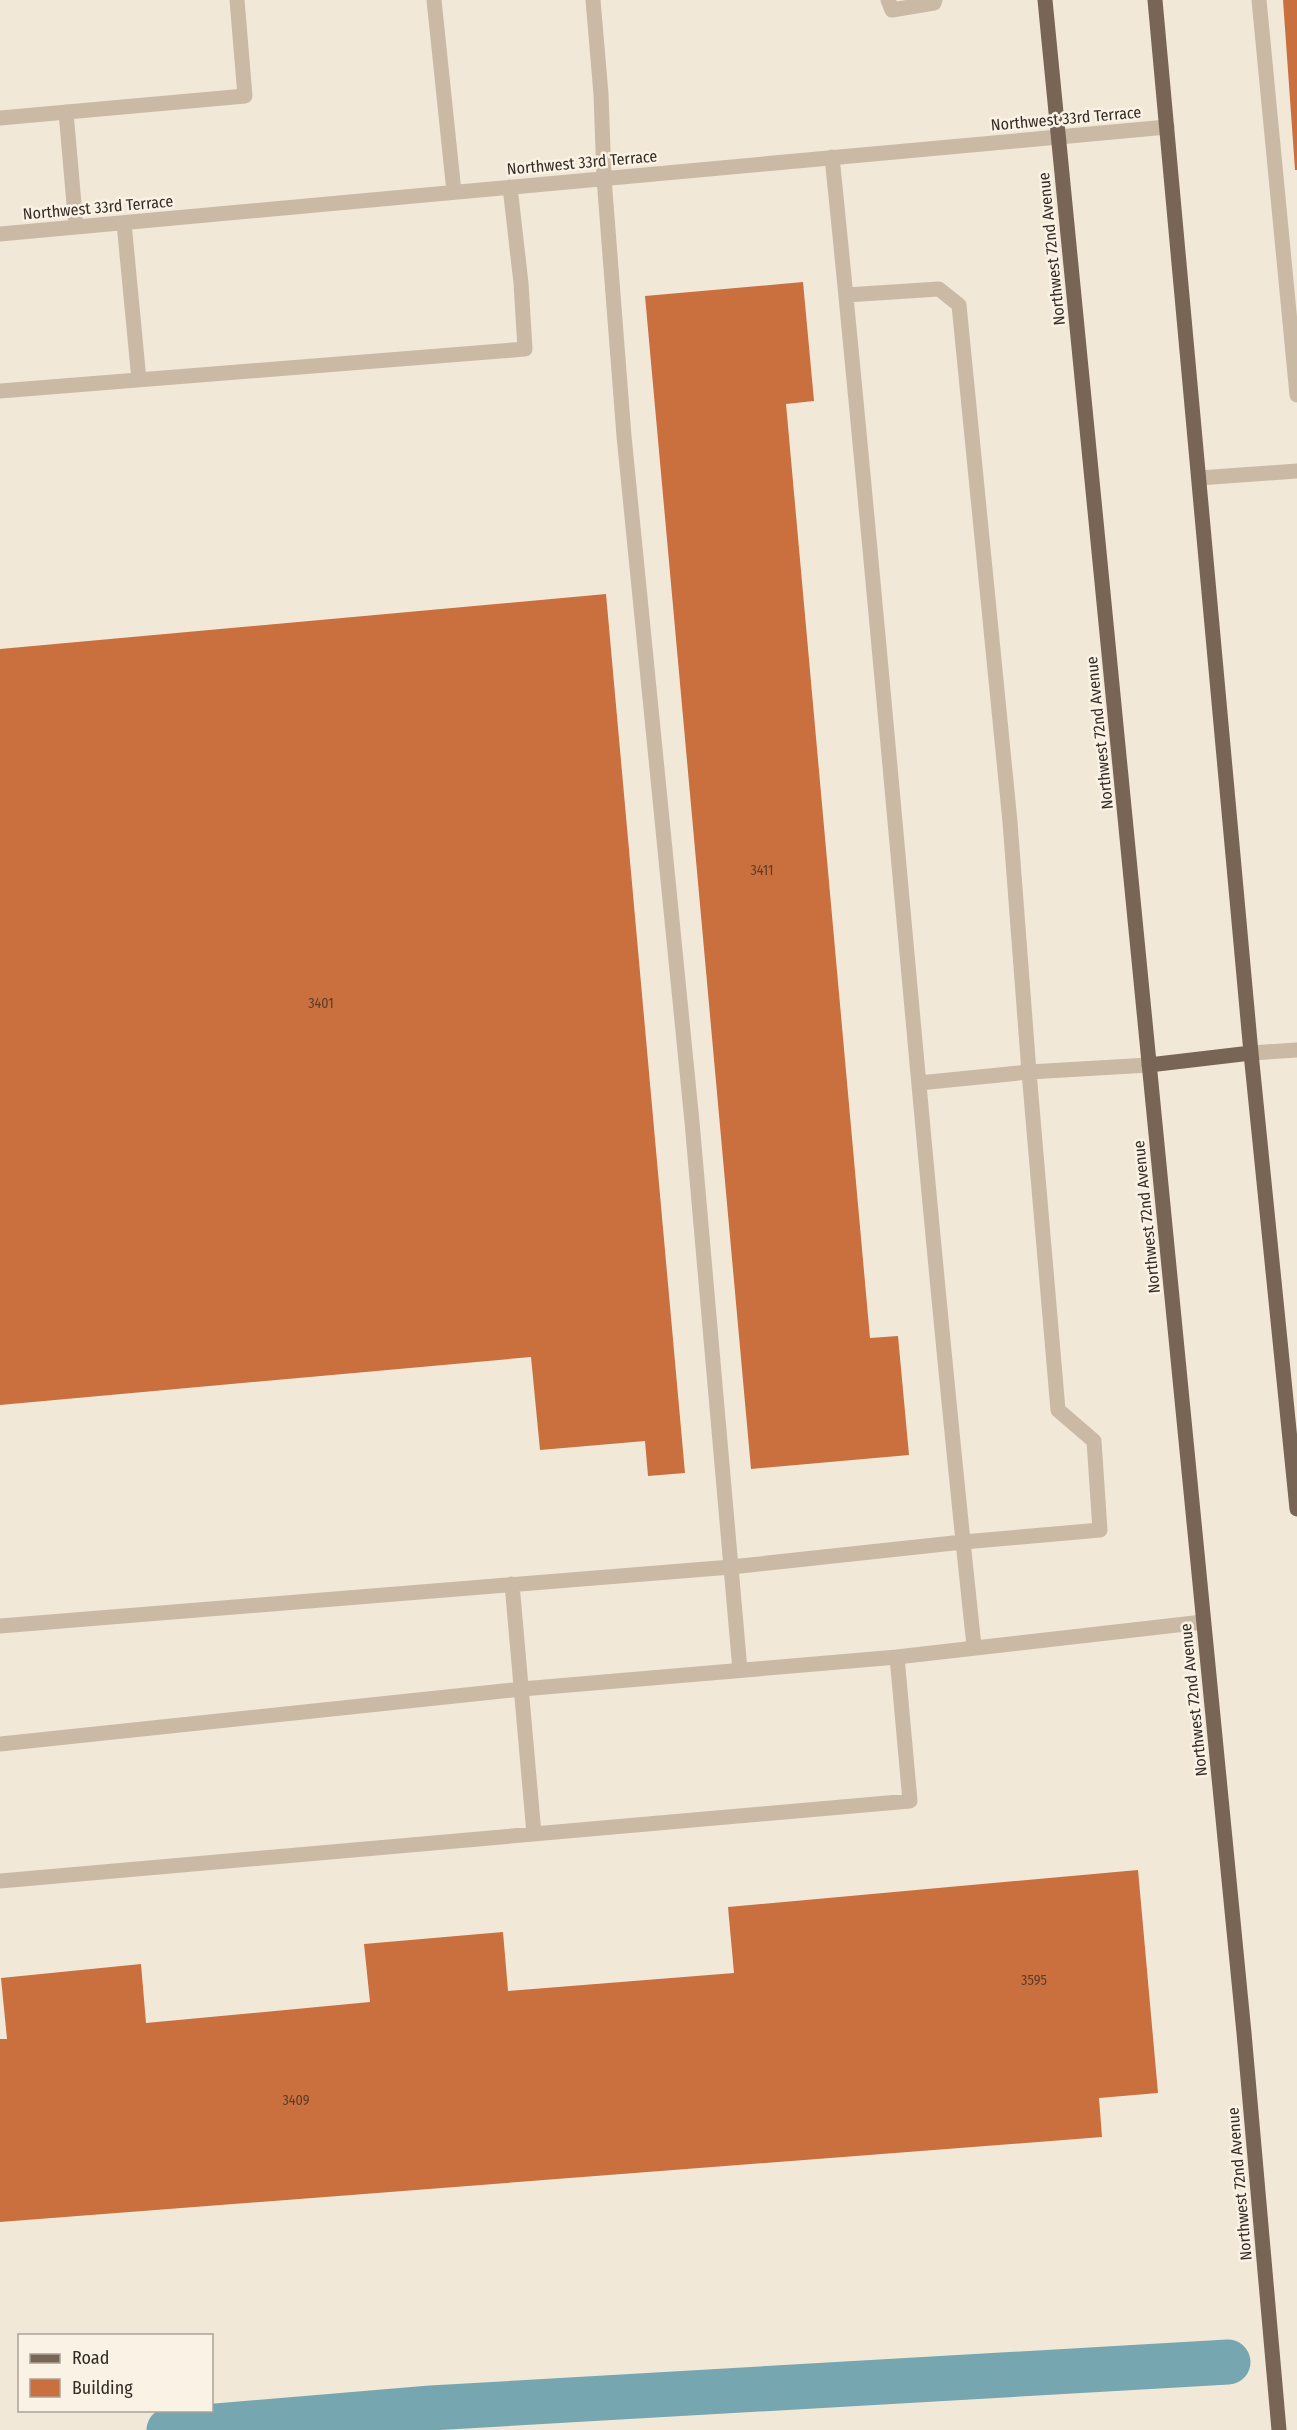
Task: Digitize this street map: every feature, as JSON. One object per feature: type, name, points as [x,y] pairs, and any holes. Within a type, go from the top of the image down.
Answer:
[{"type":"main road","name":"Northwest 72nd Avenue","points":[[1045,0],[1280,2430]]},
{"type":"main road","points":[[1155,0],[1251,1053],[1297,1509]]},
{"type":"main road","points":[[1149,1065],[1251,1053]]},
{"type":"street","points":[[0,118],[245,96],[237,0]]},
{"type":"street","points":[[434,0],[454,192]]},
{"type":"street","points":[[592,0],[601,94],[604,178],[624,436],[692,1122],[740,1670]]},
{"type":"street","points":[[888,0],[892,10],[934,3],[935,0]]},
{"type":"street","points":[[1259,0],[1297,395]]},
{"type":"street","points":[[66,112],[76,227]]},
{"type":"street","name":"Northwest 33rd Terrace","points":[[0,234],[1167,127]]},
{"type":"street","points":[[832,157],[974,1646]]},
{"type":"street","points":[[0,391],[525,349],[521,283],[510,187]]},
{"type":"street","points":[[124,223],[139,380]]},
{"type":"street","points":[[0,1626],[731,1567],[1100,1530],[1094,1441],[1058,1410],[1010,822],[959,305],[939,289],[846,295]]},
{"type":"street","points":[[1199,478],[1297,471]]},
{"type":"street","points":[[1251,1053],[1297,1050]]},
{"type":"street","points":[[919,1083],[1029,1072],[1149,1065]]},
{"type":"street","points":[[512,1584],[534,1834]]},
{"type":"street","points":[[0,1744],[522,1689],[897,1657],[974,1646],[1203,1622]]},
{"type":"street","points":[[0,1881],[910,1801],[897,1657]]},
{"type":"building","points":[[1283,0],[1297,0],[1297,170],[1295,170]]},
{"type":"building","points":[[803,282],[814,401],[786,404],[870,1338],[898,1336],[909,1455],[751,1469],[645,296]]},
{"type":"building","points":[[606,594],[685,1473],[648,1476],[645,1441],[540,1450],[531,1357],[0,1405],[0,649]]},
{"type":"building","points":[[1138,1870],[1158,2093],[1099,2098],[1102,2137],[0,2222],[0,2039],[7,2039],[1,1978],[141,1964],[146,2023],[370,2002],[364,1944],[503,1932],[508,1991],[734,1973],[728,1907]]},
{"type":"waterway","points":[[169,2430],[431,2408],[1228,2362]]}]
